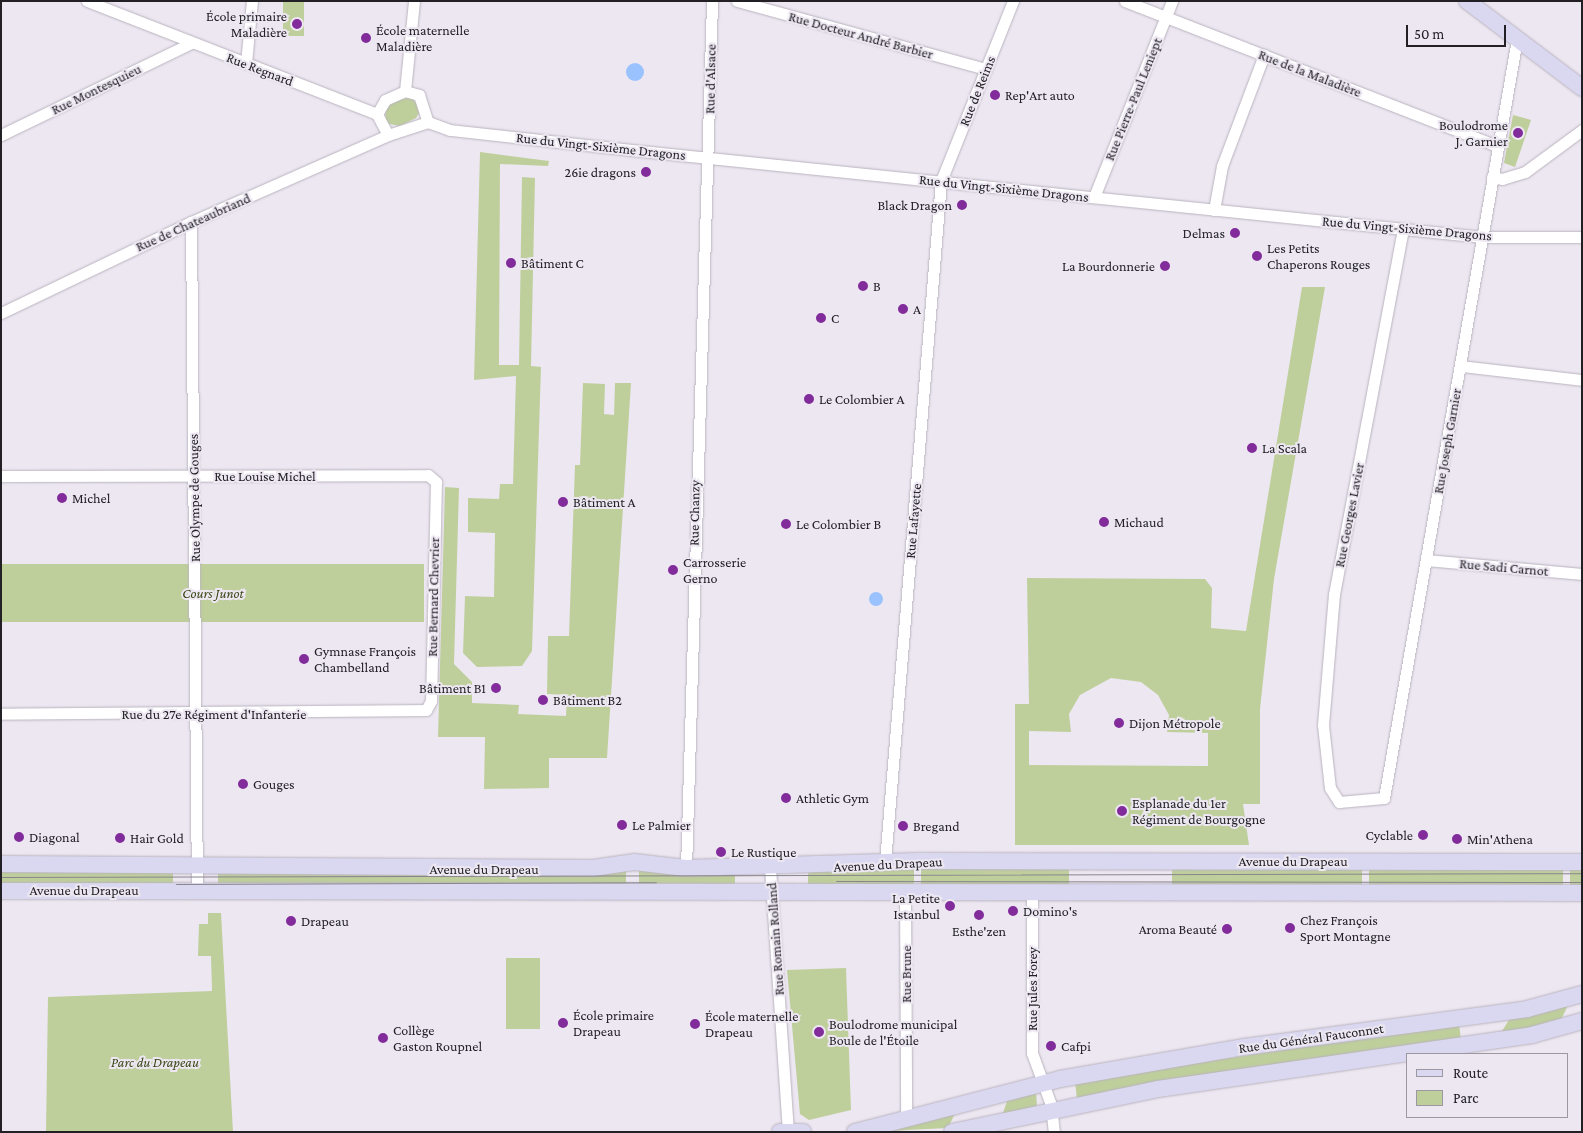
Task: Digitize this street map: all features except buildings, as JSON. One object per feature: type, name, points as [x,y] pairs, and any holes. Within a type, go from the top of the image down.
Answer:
[{"type":"main road","points":[[1467,1],[1582,88]]},
{"type":"main road","name":"Avenue du Drapeau","points":[[1,864],[195,864],[242,869],[593,868],[634,862],[686,868],[770,868],[885,862],[1582,862]]},
{"type":"main road","name":"Avenue du Drapeau","points":[[1,891],[1582,893]]},
{"type":"main road","name":"Rue du Général Fauconnet","points":[[855,1132],[906,1117],[1040,1084],[1244,1048],[1526,1008],[1582,994]]},
{"type":"main road","name":"Rue du Général Fauconnet","points":[[952,1132],[1052,1109],[1248,1074],[1532,1035],[1582,1021]]},
{"type":"street","name":"Rue Regnard","points":[[87,1],[377,114]]},
{"type":"street","points":[[246,63],[252,1]]},
{"type":"street","points":[[405,91],[414,1]]},
{"type":"street","name":"Rue d'Alsace","points":[[708,157],[712,1]]},
{"type":"street","name":"Rue Docteur André Barbier","points":[[737,1],[986,69]]},
{"type":"street","name":"Rue de Reims","points":[[941,181],[1013,1]]},
{"type":"street","name":"Rue de la Maladière","points":[[1125,1],[1495,145]]},
{"type":"street","name":"Rue Pierre-Paul Leniept","points":[[1094,197],[1172,1]]},
{"type":"street","name":"Rue Joseph Garnier","points":[[1339,802],[1384,798],[1484,236],[1495,145],[1517,39]]},
{"type":"street","name":"Rue Montesquieu","points":[[1,135],[191,43]]},
{"type":"street","points":[[1214,210],[1222,166],[1264,55]]},
{"type":"street","points":[[388,135],[377,114],[385,100],[405,91],[419,96],[428,122]]},
{"type":"street","name":"Rue du Vingt-Sixième Dragons","points":[[428,122],[450,130],[1403,229],[1484,236],[1582,237]]},
{"type":"street","name":"Rue de Chateaubriand","points":[[1,313],[191,222],[388,135],[428,122]]},
{"type":"street","points":[[1492,177],[1502,179],[1525,172],[1582,130]]},
{"type":"street","name":"Rue Chanzy","points":[[686,868],[708,157]]},
{"type":"street","name":"Rue Lafayette","points":[[885,862],[941,181]]},
{"type":"street","name":"Rue Olympe de Gouges","points":[[191,222],[196,714],[195,864]]},
{"type":"street","name":"Rue Georges Lavier","points":[[1339,802],[1330,788],[1323,725],[1334,594],[1403,229]]},
{"type":"street","points":[[1461,366],[1582,380]]},
{"type":"street","name":"Rue Louise Michel","points":[[1,476],[428,475],[436,482]]},
{"type":"street","name":"Rue Bernard Chevrier","points":[[426,710],[431,701],[436,482]]},
{"type":"street","name":"Rue Sadi Carnot","points":[[1426,560],[1582,574]]},
{"type":"street","name":"Rue du 27e Régiment d'Infanterie","points":[[1,714],[196,714],[426,710]]},
{"type":"street","points":[[195,864],[197,890]]},
{"type":"street","name":"Rue Romain Rolland","points":[[770,868],[791,1131]]},
{"type":"street","name":"Rue Brune","points":[[905,892],[906,1117]]},
{"type":"street","name":"Rue Jules Forey","points":[[1032,892],[1032,1054],[1040,1084]]},
{"type":"street","points":[[1040,1084],[1052,1109],[1054,1132]]},
{"type":"green space","points":[[283,1],[304,1],[304,36],[283,36]]},
{"type":"green space","points":[[412,98],[421,110],[416,118],[400,126],[385,123],[386,107],[398,99]]},
{"type":"green space","name":"Boulodrome J. Garnier","points":[[1513,115],[1531,120],[1515,167],[1504,163]]},
{"type":"green space","points":[[480,152],[549,161],[548,166],[500,164],[499,365],[519,365],[522,177],[535,178],[531,366],[541,367],[532,651],[522,666],[477,667],[463,653],[465,596],[494,597],[495,533],[468,532],[468,498],[499,499],[500,484],[513,484],[516,376],[474,380]]},
{"type":"green space","points":[[1302,287],[1325,287],[1274,579],[1260,709],[1260,804],[1243,804],[1249,845],[1015,845],[1015,704],[1029,704],[1027,578],[1205,579],[1212,588],[1211,628],[1246,631]],"holes":[[[1111,678],[1141,682],[1158,695],[1169,715],[1167,732],[1208,733],[1208,766],[1029,765],[1029,731],[1071,732],[1069,714],[1080,695]]]},
{"type":"green space","points":[[583,383],[605,384],[604,414],[614,415],[615,383],[631,383],[607,758],[549,758],[549,788],[484,789],[485,737],[438,737],[445,487],[459,488],[454,664],[472,682],[472,703],[519,705],[518,714],[566,716],[567,695],[547,694],[548,636],[569,636],[575,465],[580,465]]},
{"type":"green space","name":"Cours Junot","points":[[1,564],[424,564],[424,622],[1,622]]},
{"type":"green space","points":[[914,865],[914,888],[808,884],[808,872]]},
{"type":"green space","points":[[921,865],[1069,865],[1069,888],[921,888]]},
{"type":"green space","points":[[1172,866],[1362,866],[1362,888],[1172,888]]},
{"type":"green space","points":[[1369,866],[1563,866],[1563,888],[1369,888]]},
{"type":"green space","points":[[1570,866],[1582,866],[1582,888],[1570,888]]},
{"type":"green space","points":[[1,867],[173,867],[173,886],[1,886]]},
{"type":"green space","points":[[626,867],[626,885],[218,885],[218,871]]},
{"type":"green space","points":[[639,867],[735,873],[735,887],[639,885]]},
{"type":"green space","name":"Parc du Drapeau","points":[[208,913],[221,913],[233,1132],[46,1132],[48,997],[212,991],[211,956],[198,956],[199,924],[208,924]]},
{"type":"green space","points":[[506,958],[540,958],[540,1029],[506,1029]]},
{"type":"green space","name":"Boulodrome municipal Boule de l'Étoile","points":[[846,968],[851,1110],[809,1120],[800,1114],[787,970]]},
{"type":"green space","points":[[1570,1001],[1559,1024],[1499,1036],[1512,1015]]},
{"type":"green space","points":[[1459,1024],[1461,1040],[1077,1100],[1075,1081]]},
{"type":"green space","points":[[1036,1091],[1037,1107],[1002,1116],[1009,1095]]},
{"type":"green space","points":[[958,1107],[948,1128],[867,1132]]},
{"type":"water","points":[[635,63],[641,66],[644,72],[641,78],[635,81],[629,78],[626,72],[629,66]]},
{"type":"water","points":[[873,592],[879,592],[883,599],[879,606],[873,606],[869,602],[869,596]]},
{"type":"tram line","points":[[1,877],[1582,873]]},
{"type":"tram line","points":[[836,881],[1582,882]]},
{"type":"tram line","points":[[176,884],[656,882]]},
{"type":"place","name":"École primaire Maladière","points":[[297,24]]},
{"type":"place","name":"École maternelle Maladière","points":[[366,38]]},
{"type":"place","name":"Rep'Art auto","points":[[995,95]]},
{"type":"place","name":"Boulodrome J. Garnier","points":[[1518,133]]},
{"type":"place","name":"26ie dragons","points":[[646,172]]},
{"type":"place","name":"Black Dragon","points":[[962,205]]},
{"type":"place","name":"Delmas","points":[[1235,233]]},
{"type":"place","name":"Les Petits Chaperons Rouges","points":[[1257,256]]},
{"type":"place","name":"Bâtiment C","points":[[511,263]]},
{"type":"place","name":"La Bourdonnerie","points":[[1165,266]]},
{"type":"place","name":"B","points":[[863,286]]},
{"type":"place","name":"A","points":[[903,309]]},
{"type":"place","name":"C","points":[[821,318]]},
{"type":"place","name":"Le Colombier A","points":[[809,399]]},
{"type":"place","name":"La Scala","points":[[1252,448]]},
{"type":"place","name":"Michel","points":[[62,498]]},
{"type":"place","name":"Bâtiment A","points":[[563,502]]},
{"type":"place","name":"Michaud","points":[[1104,522]]},
{"type":"place","name":"Le Colombier B","points":[[786,524]]},
{"type":"place","name":"Carrosserie Gerno","points":[[673,570]]},
{"type":"place","name":"Gymnase François Chambelland","points":[[304,659]]},
{"type":"place","name":"Bâtiment B1","points":[[496,688]]},
{"type":"place","name":"Bâtiment B2","points":[[543,700]]},
{"type":"place","name":"Dijon Métropole","points":[[1119,723]]},
{"type":"place","name":"Gouges","points":[[243,784]]},
{"type":"place","name":"Athletic Gym","points":[[786,798]]},
{"type":"place","name":"Esplanade du 1er Régiment de Bourgogne","points":[[1122,811]]},
{"type":"place","name":"Le Palmier","points":[[622,825]]},
{"type":"place","name":"Bregand","points":[[903,826]]},
{"type":"place","name":"Cyclable","points":[[1423,835]]},
{"type":"place","name":"Diagonal","points":[[19,837]]},
{"type":"place","name":"Hair Gold","points":[[120,838]]},
{"type":"place","name":"Min'Athena","points":[[1457,839]]},
{"type":"place","name":"Le Rustique","points":[[721,852]]},
{"type":"place","name":"La Petite Istanbul","points":[[950,906]]},
{"type":"place","name":"Domino's","points":[[1013,911]]},
{"type":"place","name":"Esthe'zen","points":[[979,915]]},
{"type":"place","name":"Drapeau","points":[[291,921]]},
{"type":"place","name":"Chez François Sport Montagne","points":[[1290,928]]},
{"type":"place","name":"Aroma Beauté","points":[[1227,929]]},
{"type":"place","name":"École primaire Drapeau","points":[[563,1023]]},
{"type":"place","name":"École maternelle Drapeau","points":[[695,1024]]},
{"type":"place","name":"Boulodrome municipal Boule de l'Étoile","points":[[819,1032]]},
{"type":"place","name":"Collège Gaston Roupnel","points":[[383,1038]]},
{"type":"place","name":"Cafpi","points":[[1051,1046]]}]
